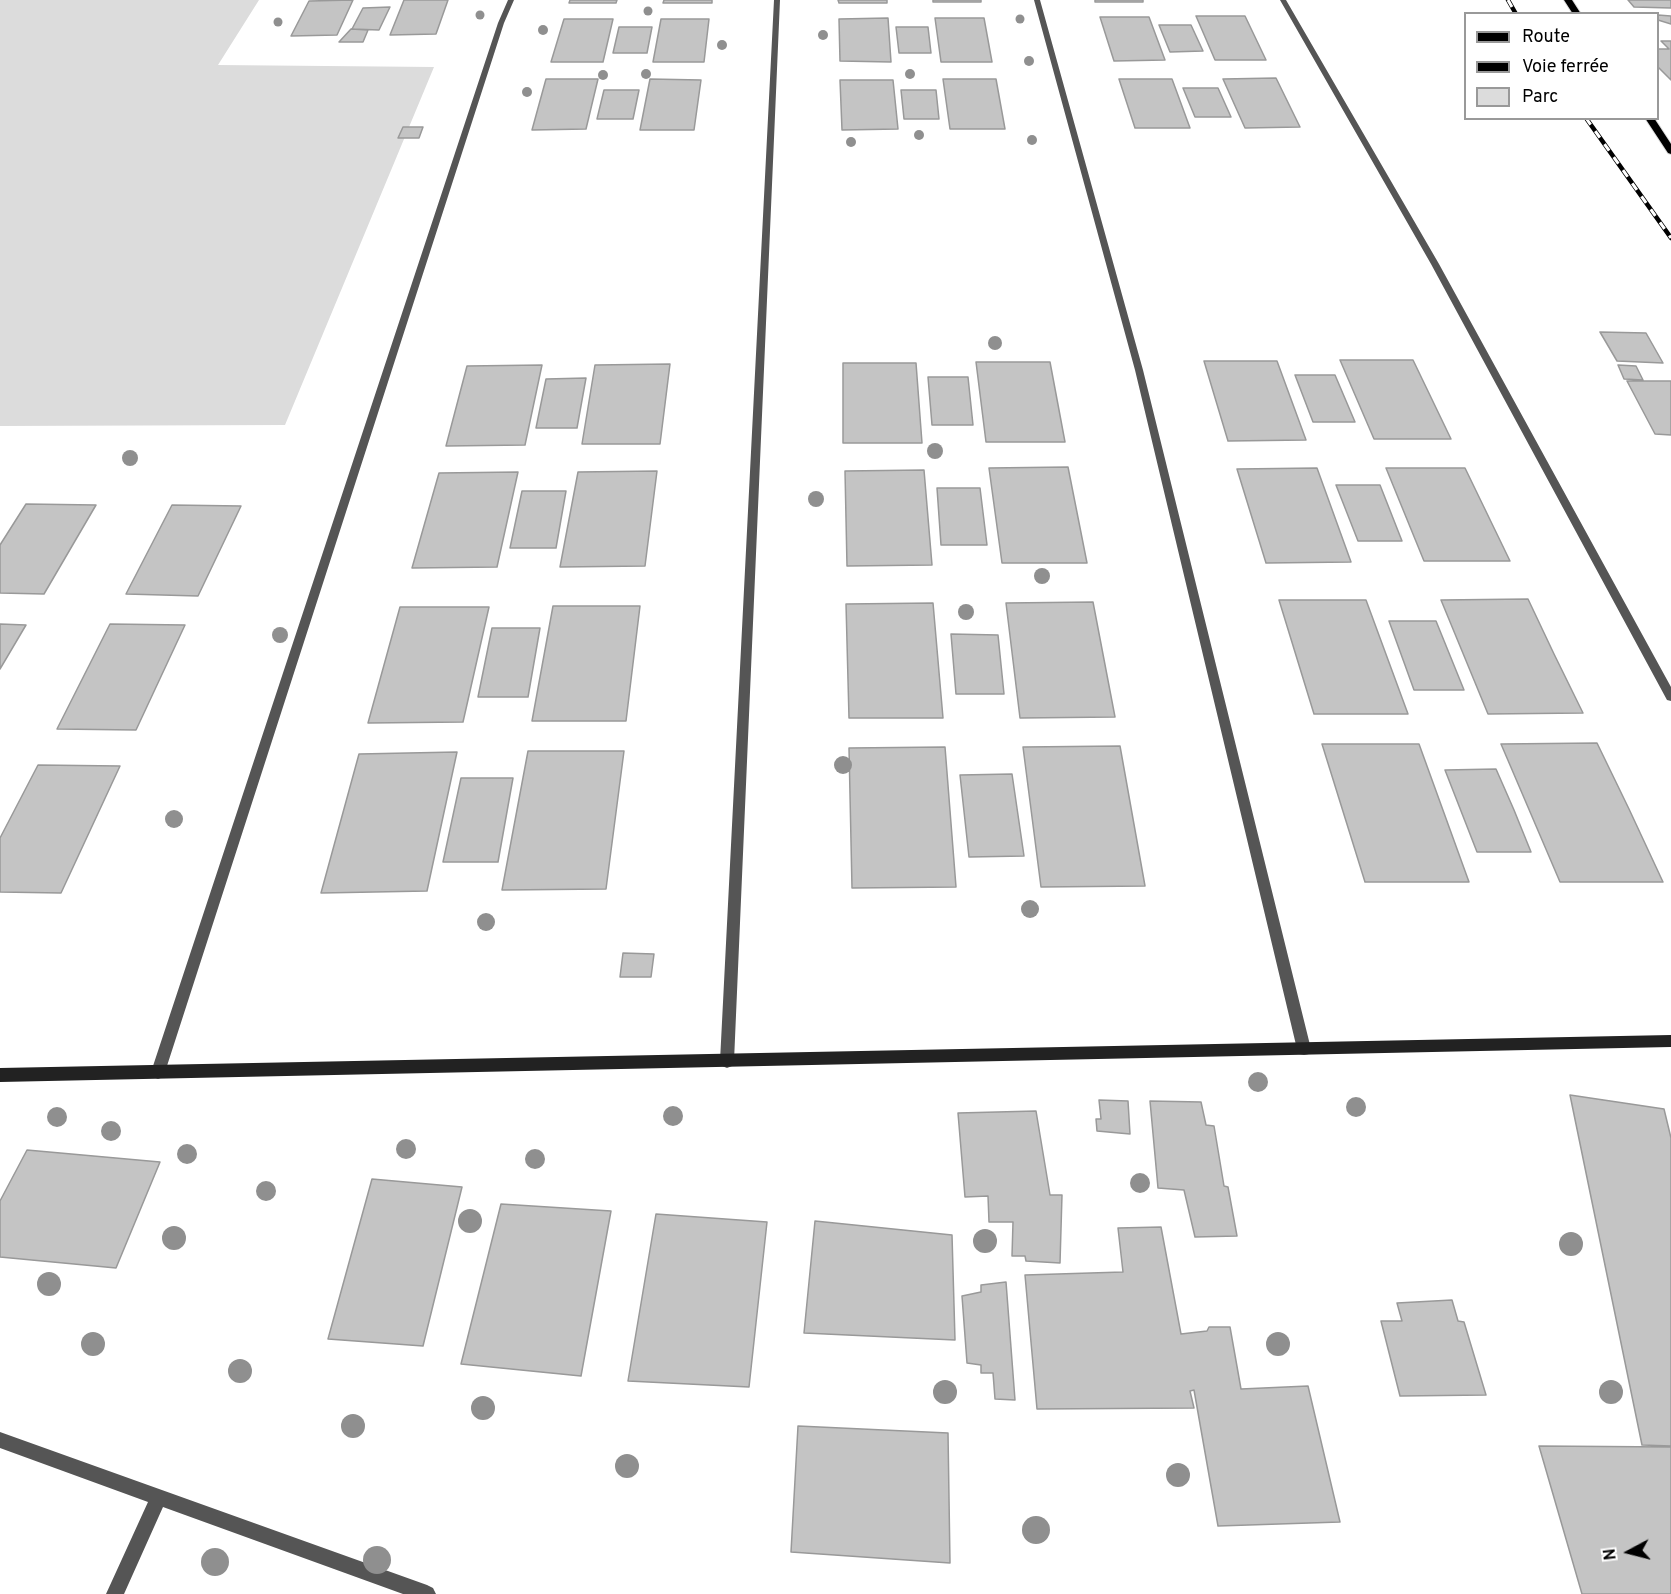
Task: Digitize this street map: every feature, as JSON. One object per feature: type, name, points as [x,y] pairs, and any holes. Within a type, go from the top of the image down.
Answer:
[{"type":"main road","points":[[1650,120],[1671,151]]},
{"type":"main road","points":[[0,1076],[1671,1041]]},
{"type":"street","points":[[158,1072],[501,23],[511,0]]},
{"type":"street","points":[[727,1061],[777,0]]},
{"type":"street","points":[[1038,0],[1138,370],[1304,1049]]},
{"type":"street","points":[[1284,0],[1435,264],[1671,697]]},
{"type":"street","points":[[0,1440],[427,1594]]},
{"type":"street","points":[[115,1594],[159,1497]]},
{"type":"green space","points":[[0,0],[259,0],[218,65],[434,67],[285,425],[0,426]]},
{"type":"building","points":[[353,0],[337,35],[291,36],[309,1]]},
{"type":"building","points":[[404,0],[448,0],[436,34],[390,35]]},
{"type":"building","points":[[570,0],[617,0],[616,3],[569,3]]},
{"type":"building","points":[[664,0],[712,0],[712,3],[663,3]]},
{"type":"building","points":[[838,0],[887,0],[887,3],[839,3]]},
{"type":"building","points":[[933,0],[981,0],[981,2],[933,2]]},
{"type":"building","points":[[1095,0],[1143,0],[1143,2],[1095,2]]},
{"type":"building","points":[[1628,0],[1671,0],[1671,8],[1634,7]]},
{"type":"building","points":[[390,7],[379,30],[352,29],[363,8]]},
{"type":"building","points":[[1659,15],[1671,16],[1671,24],[1659,20]]},
{"type":"building","points":[[1196,16],[1245,16],[1266,60],[1215,60]]},
{"type":"building","points":[[1100,17],[1149,17],[1165,60],[1114,61]]},
{"type":"building","points":[[888,18],[891,62],[840,61],[839,19]]},
{"type":"building","points":[[935,18],[984,18],[992,62],[941,62]]},
{"type":"building","points":[[564,19],[613,19],[603,62],[551,62]]},
{"type":"building","points":[[661,19],[709,19],[704,62],[653,62]]},
{"type":"building","points":[[1159,25],[1191,25],[1203,51],[1170,52]]},
{"type":"building","points":[[619,27],[652,27],[647,53],[613,53]]},
{"type":"building","points":[[896,27],[928,27],[931,53],[899,53]]},
{"type":"building","points":[[351,29],[368,30],[363,42],[339,42]]},
{"type":"building","points":[[1661,41],[1671,41],[1671,80],[1659,68],[1659,49],[1669,49]]},
{"type":"building","points":[[1276,78],[1300,127],[1245,128],[1223,79]]},
{"type":"building","points":[[546,79],[598,79],[586,129],[532,130]]},
{"type":"building","points":[[650,79],[701,80],[694,130],[640,130]]},
{"type":"building","points":[[943,79],[996,79],[1005,129],[950,129]]},
{"type":"building","points":[[1119,79],[1172,79],[1190,128],[1135,128]]},
{"type":"building","points":[[840,80],[893,80],[898,129],[842,130]]},
{"type":"building","points":[[1183,88],[1218,88],[1231,117],[1195,117]]},
{"type":"building","points":[[604,90],[639,90],[633,119],[597,119]]},
{"type":"building","points":[[901,90],[936,90],[939,119],[904,119]]},
{"type":"building","points":[[403,127],[423,127],[419,138],[398,138]]},
{"type":"building","points":[[1600,332],[1646,333],[1663,363],[1617,361]]},
{"type":"building","points":[[1340,360],[1413,360],[1451,439],[1374,439]]},
{"type":"building","points":[[1204,361],[1277,361],[1306,440],[1228,441]]},
{"type":"building","points":[[976,362],[1050,362],[1065,442],[986,442]]},
{"type":"building","points":[[843,363],[916,363],[922,443],[843,443]]},
{"type":"building","points":[[670,364],[660,444],[582,444],[595,365]]},
{"type":"building","points":[[542,365],[525,445],[446,446],[467,366]]},
{"type":"building","points":[[1618,365],[1636,366],[1643,380],[1624,379]]},
{"type":"building","points":[[1295,375],[1335,375],[1355,422],[1313,422]]},
{"type":"building","points":[[928,377],[968,377],[973,425],[932,425]]},
{"type":"building","points":[[586,378],[577,428],[536,428],[546,379]]},
{"type":"building","points":[[1627,381],[1671,381],[1671,435],[1655,434]]},
{"type":"building","points":[[1068,467],[1087,563],[1002,563],[989,468]]},
{"type":"building","points":[[1317,468],[1351,562],[1266,563],[1237,469]]},
{"type":"building","points":[[1386,468],[1465,468],[1510,561],[1424,561]]},
{"type":"building","points":[[924,470],[932,565],[847,566],[845,471]]},
{"type":"building","points":[[657,471],[645,566],[560,567],[578,472]]},
{"type":"building","points":[[518,472],[497,567],[412,568],[439,473]]},
{"type":"building","points":[[1336,485],[1380,485],[1402,541],[1358,541]]},
{"type":"building","points":[[937,488],[980,488],[987,545],[941,545]]},
{"type":"building","points":[[522,491],[566,491],[556,548],[510,548]]},
{"type":"building","points":[[26,504],[96,505],[44,594],[0,593],[0,545]]},
{"type":"building","points":[[172,505],[241,506],[198,596],[126,594]]},
{"type":"building","points":[[1528,599],[1583,713],[1488,714],[1441,600]]},
{"type":"building","points":[[1279,600],[1366,600],[1408,714],[1314,714]]},
{"type":"building","points":[[1093,602],[1115,717],[1020,718],[1006,603]]},
{"type":"building","points":[[933,603],[943,718],[849,718],[846,604]]},
{"type":"building","points":[[553,606],[640,606],[626,721],[532,721]]},
{"type":"building","points":[[400,607],[489,607],[463,722],[368,723]]},
{"type":"building","points":[[1389,621],[1436,621],[1464,690],[1414,690]]},
{"type":"building","points":[[0,624],[26,625],[0,669]]},
{"type":"building","points":[[110,624],[185,625],[136,730],[57,729]]},
{"type":"building","points":[[492,628],[540,628],[528,697],[478,697]]},
{"type":"building","points":[[951,634],[998,635],[1004,694],[956,694]]},
{"type":"building","points":[[1597,743],[1663,882],[1560,882],[1501,744]]},
{"type":"building","points":[[1322,744],[1419,744],[1469,882],[1365,882]]},
{"type":"building","points":[[1120,746],[1145,886],[1041,887],[1023,747]]},
{"type":"building","points":[[945,747],[956,887],[852,888],[849,748]]},
{"type":"building","points":[[528,751],[624,751],[606,889],[502,890]]},
{"type":"building","points":[[457,752],[427,891],[321,893],[359,754]]},
{"type":"building","points":[[38,765],[120,766],[61,893],[0,892],[0,838]]},
{"type":"building","points":[[1496,769],[1531,852],[1477,852],[1445,770]]},
{"type":"building","points":[[1012,774],[1024,856],[969,857],[960,775]]},
{"type":"building","points":[[461,778],[513,778],[498,862],[443,862]]},
{"type":"building","points":[[623,953],[654,954],[651,977],[620,977]]},
{"type":"building","points":[[1570,1095],[1664,1109],[1671,1138],[1671,1446],[1642,1445]]},
{"type":"building","points":[[1099,1100],[1128,1101],[1130,1134],[1097,1131],[1096,1119],[1101,1119]]},
{"type":"building","points":[[1150,1101],[1201,1102],[1206,1125],[1214,1126],[1224,1186],[1228,1187],[1237,1236],[1195,1237],[1184,1190],[1158,1188]]},
{"type":"building","points":[[1036,1111],[1050,1195],[1062,1195],[1060,1263],[1026,1261],[1025,1256],[1012,1256],[1013,1222],[989,1222],[988,1196],[965,1197],[958,1113]]},
{"type":"building","points":[[27,1150],[160,1162],[116,1268],[0,1257],[0,1201]]},
{"type":"building","points":[[372,1179],[462,1187],[423,1346],[328,1339]]},
{"type":"building","points":[[501,1204],[611,1211],[581,1376],[461,1364]]},
{"type":"building","points":[[656,1214],[767,1222],[749,1387],[628,1381]]},
{"type":"building","points":[[815,1221],[952,1235],[955,1340],[804,1333]]},
{"type":"building","points":[[1161,1227],[1181,1334],[1207,1331],[1209,1327],[1230,1327],[1241,1389],[1308,1386],[1340,1522],[1218,1526],[1194,1390],[1190,1391],[1194,1408],[1037,1409],[1025,1275],[1123,1272],[1118,1228]]},
{"type":"building","points":[[1006,1282],[1015,1400],[995,1399],[993,1373],[981,1373],[981,1365],[967,1363],[962,1296],[981,1292],[981,1285]]},
{"type":"building","points":[[1452,1300],[1458,1321],[1464,1322],[1486,1395],[1400,1396],[1381,1321],[1402,1321],[1397,1303]]},
{"type":"building","points":[[798,1426],[948,1433],[950,1563],[791,1552]]},
{"type":"building","points":[[1539,1446],[1671,1447],[1671,1594],[1582,1594]]},
{"type":"railway","points":[[1508,0],[1515,12]]},
{"type":"railway","points":[[1587,120],[1671,238]]}]
